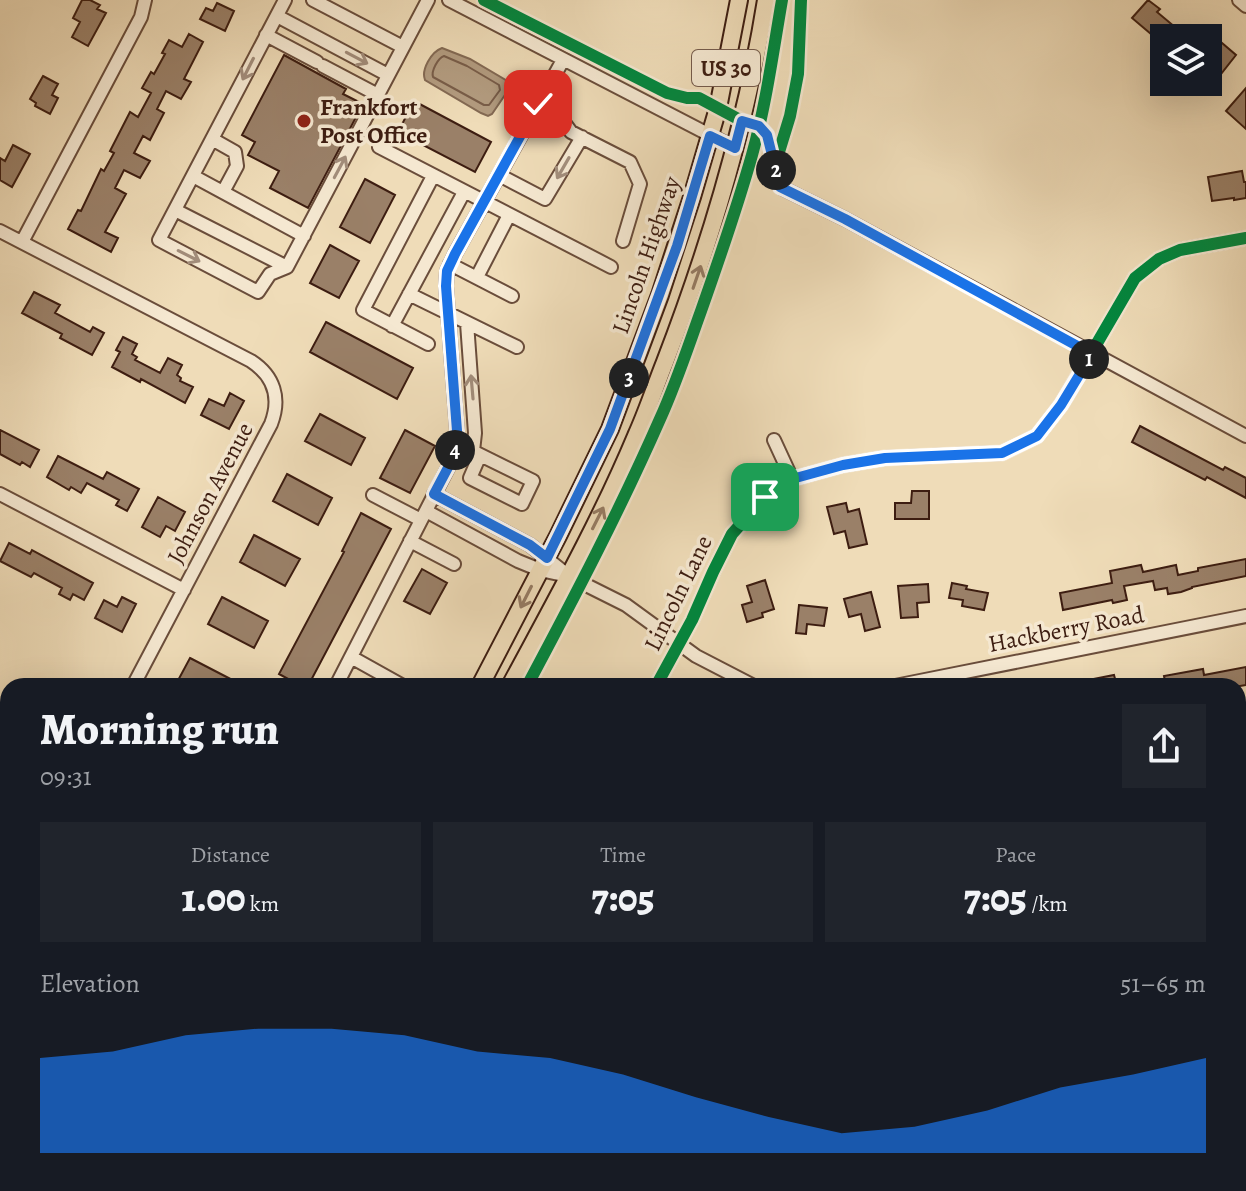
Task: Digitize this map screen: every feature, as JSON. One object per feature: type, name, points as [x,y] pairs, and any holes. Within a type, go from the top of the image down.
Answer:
[{"type":"main road","name":"Lincoln Highway","points":[[484,678],[610,429],[677,246],[718,108],[739,0]]},
{"type":"main road","name":"US 30","points":[[514,678],[602,512],[637,435],[700,267],[735,148],[766,0]]},
{"type":"street","points":[[22,242],[141,17],[145,0]]},
{"type":"street","points":[[285,0],[159,240],[258,292],[270,274],[287,267],[428,0]]},
{"type":"street","points":[[313,0],[403,47]]},
{"type":"street","points":[[449,0],[735,148]]},
{"type":"street","points":[[1239,0],[1246,6]]},
{"type":"street","points":[[277,16],[388,75]]},
{"type":"street","points":[[266,35],[378,95]]},
{"type":"street","points":[[340,678],[458,444],[447,271],[563,60]]},
{"type":"street","points":[[538,104],[560,117],[571,132],[630,162],[640,184],[623,241]]},
{"type":"street","points":[[499,175],[545,199],[582,137]]},
{"type":"street","points":[[212,139],[235,152],[237,161],[223,192]]},
{"type":"street","points":[[379,147],[611,267]]},
{"type":"street","points":[[193,176],[304,236]]},
{"type":"street","points":[[428,344],[363,310],[433,176]]},
{"type":"street","points":[[780,187],[845,219],[1246,436]]},
{"type":"street","points":[[392,326],[464,192]]},
{"type":"street","points":[[175,210],[287,267]]},
{"type":"street","points":[[477,277],[509,215]]},
{"type":"street","name":"Johnson Avenue","points":[[0,231],[251,361],[271,380],[276,403],[271,424],[137,678]]},
{"type":"street","name":"Lincoln Lane","points":[[660,678],[732,534],[765,497],[792,479],[843,465],[885,458],[1002,453],[1037,436],[1061,405],[1135,278],[1159,259],[1180,250],[1246,238]]},
{"type":"street","points":[[450,264],[512,296]]},
{"type":"street","points":[[409,294],[517,347]]},
{"type":"street","points":[[458,444],[476,453],[533,481],[522,504],[470,478],[476,453],[467,323]]},
{"type":"street","points":[[774,440],[792,479]]},
{"type":"street","points":[[0,494],[184,590]]},
{"type":"street","points":[[434,494],[530,545],[544,564]]},
{"type":"street","points":[[373,495],[518,561],[544,564],[626,605],[678,645],[739,678]]},
{"type":"street","points":[[410,541],[454,564]]},
{"type":"street","name":"Hackberry Road","points":[[935,678],[1246,616]]},
{"type":"street","points":[[351,657],[389,678]]},
{"type":"water","points":[[442,48],[470,59],[509,82],[511,86],[492,114],[481,113],[425,80],[424,71],[428,62]]},
{"type":"building","points":[[82,0],[100,5],[97,9],[106,13],[88,46],[72,37],[80,22],[73,18]]},
{"type":"building","points":[[1148,0],[1171,24],[1150,24],[1150,33],[1132,18]]},
{"type":"building","points":[[217,3],[234,11],[225,31],[200,19],[206,8],[213,11]]},
{"type":"building","points":[[189,34],[203,42],[184,79],[191,82],[181,99],[166,91],[157,109],[164,113],[150,140],[143,136],[134,153],[150,161],[140,178],[124,170],[115,188],[126,194],[105,232],[118,238],[111,252],[68,229],[78,210],[81,211],[101,169],[104,171],[114,153],[110,151],[130,112],[138,117],[151,93],[142,88],[151,72],[154,74],[169,40],[182,47]]},
{"type":"building","points":[[1222,43],[1236,55],[1222,73]]},
{"type":"building","name":"Frankfort Post Office","points":[[284,55],[346,89],[343,94],[363,104],[308,208],[270,188],[279,171],[248,155],[255,142],[242,135]]},
{"type":"building","points":[[43,76],[58,84],[52,95],[58,98],[50,114],[35,106],[36,103],[30,99]]},
{"type":"building","points":[[1246,88],[1246,129],[1226,111]]},
{"type":"building","points":[[414,101],[491,142],[475,172],[398,132]]},
{"type":"building","points":[[13,145],[30,154],[12,187],[0,180],[0,158],[5,161]]},
{"type":"building","points":[[1242,171],[1246,198],[1212,201],[1208,177]]},
{"type":"building","points":[[365,179],[395,195],[370,243],[340,227]]},
{"type":"building","points":[[330,245],[359,261],[339,298],[310,283]]},
{"type":"building","points":[[34,292],[60,305],[55,313],[90,332],[93,327],[104,333],[92,355],[60,338],[62,334],[22,313]]},
{"type":"building","points":[[326,322],[413,368],[397,399],[310,352]]},
{"type":"building","points":[[123,337],[137,344],[132,354],[137,357],[135,360],[160,373],[168,358],[182,365],[177,375],[180,381],[193,387],[185,403],[112,367]]},
{"type":"building","points":[[230,393],[244,401],[229,429],[201,415],[209,399],[224,406]]},
{"type":"building","points":[[320,414],[365,438],[351,465],[305,441]]},
{"type":"building","points":[[1140,426],[1223,470],[1225,467],[1246,478],[1246,498],[1132,442]]},
{"type":"building","points":[[0,430],[39,450],[30,467],[0,454]]},
{"type":"building","points":[[405,430],[435,446],[410,493],[380,478]]},
{"type":"building","points":[[58,456],[103,479],[107,472],[139,489],[127,511],[116,505],[119,500],[87,483],[81,493],[47,477]]},
{"type":"building","points":[[287,474],[332,498],[318,525],[273,501]]},
{"type":"building","points":[[912,491],[929,491],[929,519],[895,519],[895,503],[911,503]]},
{"type":"building","points":[[158,497],[185,512],[175,531],[166,526],[160,537],[142,527]]},
{"type":"building","points":[[846,503],[848,512],[859,509],[867,544],[849,548],[845,531],[834,534],[827,507]]},
{"type":"building","points":[[361,513],[391,529],[312,678],[286,678],[279,674]]},
{"type":"building","points":[[254,535],[300,559],[285,586],[240,562]]},
{"type":"building","points":[[9,543],[30,554],[32,550],[93,583],[84,600],[73,594],[70,600],[59,594],[62,588],[34,573],[31,577],[0,561]]},
{"type":"building","points":[[1246,559],[1246,576],[1168,594],[1167,588],[1155,590],[1153,581],[1124,586],[1127,600],[1063,610],[1060,593],[1112,583],[1110,571],[1141,565],[1143,572],[1176,565],[1178,575]]},
{"type":"building","points":[[422,569],[447,583],[430,614],[404,601]]},
{"type":"building","points":[[765,580],[774,609],[762,613],[763,617],[747,622],[742,605],[752,602],[747,586]]},
{"type":"building","points":[[952,583],[988,593],[984,610],[962,606],[963,600],[949,598]]},
{"type":"building","points":[[928,584],[929,602],[917,603],[918,617],[901,618],[898,586]]},
{"type":"building","points":[[871,592],[880,627],[865,631],[861,614],[849,617],[844,599]]},
{"type":"building","points":[[122,597],[136,604],[122,632],[95,618],[104,600],[117,607]]},
{"type":"building","points":[[222,597],[268,621],[254,648],[208,624]]},
{"type":"building","points":[[799,605],[827,608],[824,626],[807,624],[806,634],[796,633]]},
{"type":"building","points":[[190,658],[229,678],[179,678]]},
{"type":"building","points":[[1246,667],[1246,678],[1164,676],[1203,669],[1204,675]]},
{"type":"cycle path","points":[[484,0],[667,93],[699,98],[742,121],[759,126],[767,135],[775,165]]},
{"type":"cycle path","points":[[531,678],[629,487],[682,365],[752,155],[782,0]]},
{"type":"cycle path","points":[[780,187],[775,165],[790,116],[798,74],[801,0]]},
{"type":"cycle path","points":[[660,678],[692,620],[732,534],[765,497],[792,479],[843,465],[885,458],[1002,453],[1037,436],[1061,405],[1135,278],[1159,259],[1180,250],[1246,238]]},
{"type":"place","name":"Frankfort Post Office","points":[[304,121]]},
{"type":"route","points":[[538,104],[447,271],[458,444],[434,494],[530,545],[547,558],[610,429],[677,246],[710,136],[735,148],[742,121],[759,126],[767,135],[780,187],[845,219],[1092,354],[1061,405],[1037,436],[1002,453],[885,458],[843,465],[792,479],[765,497]]}]
